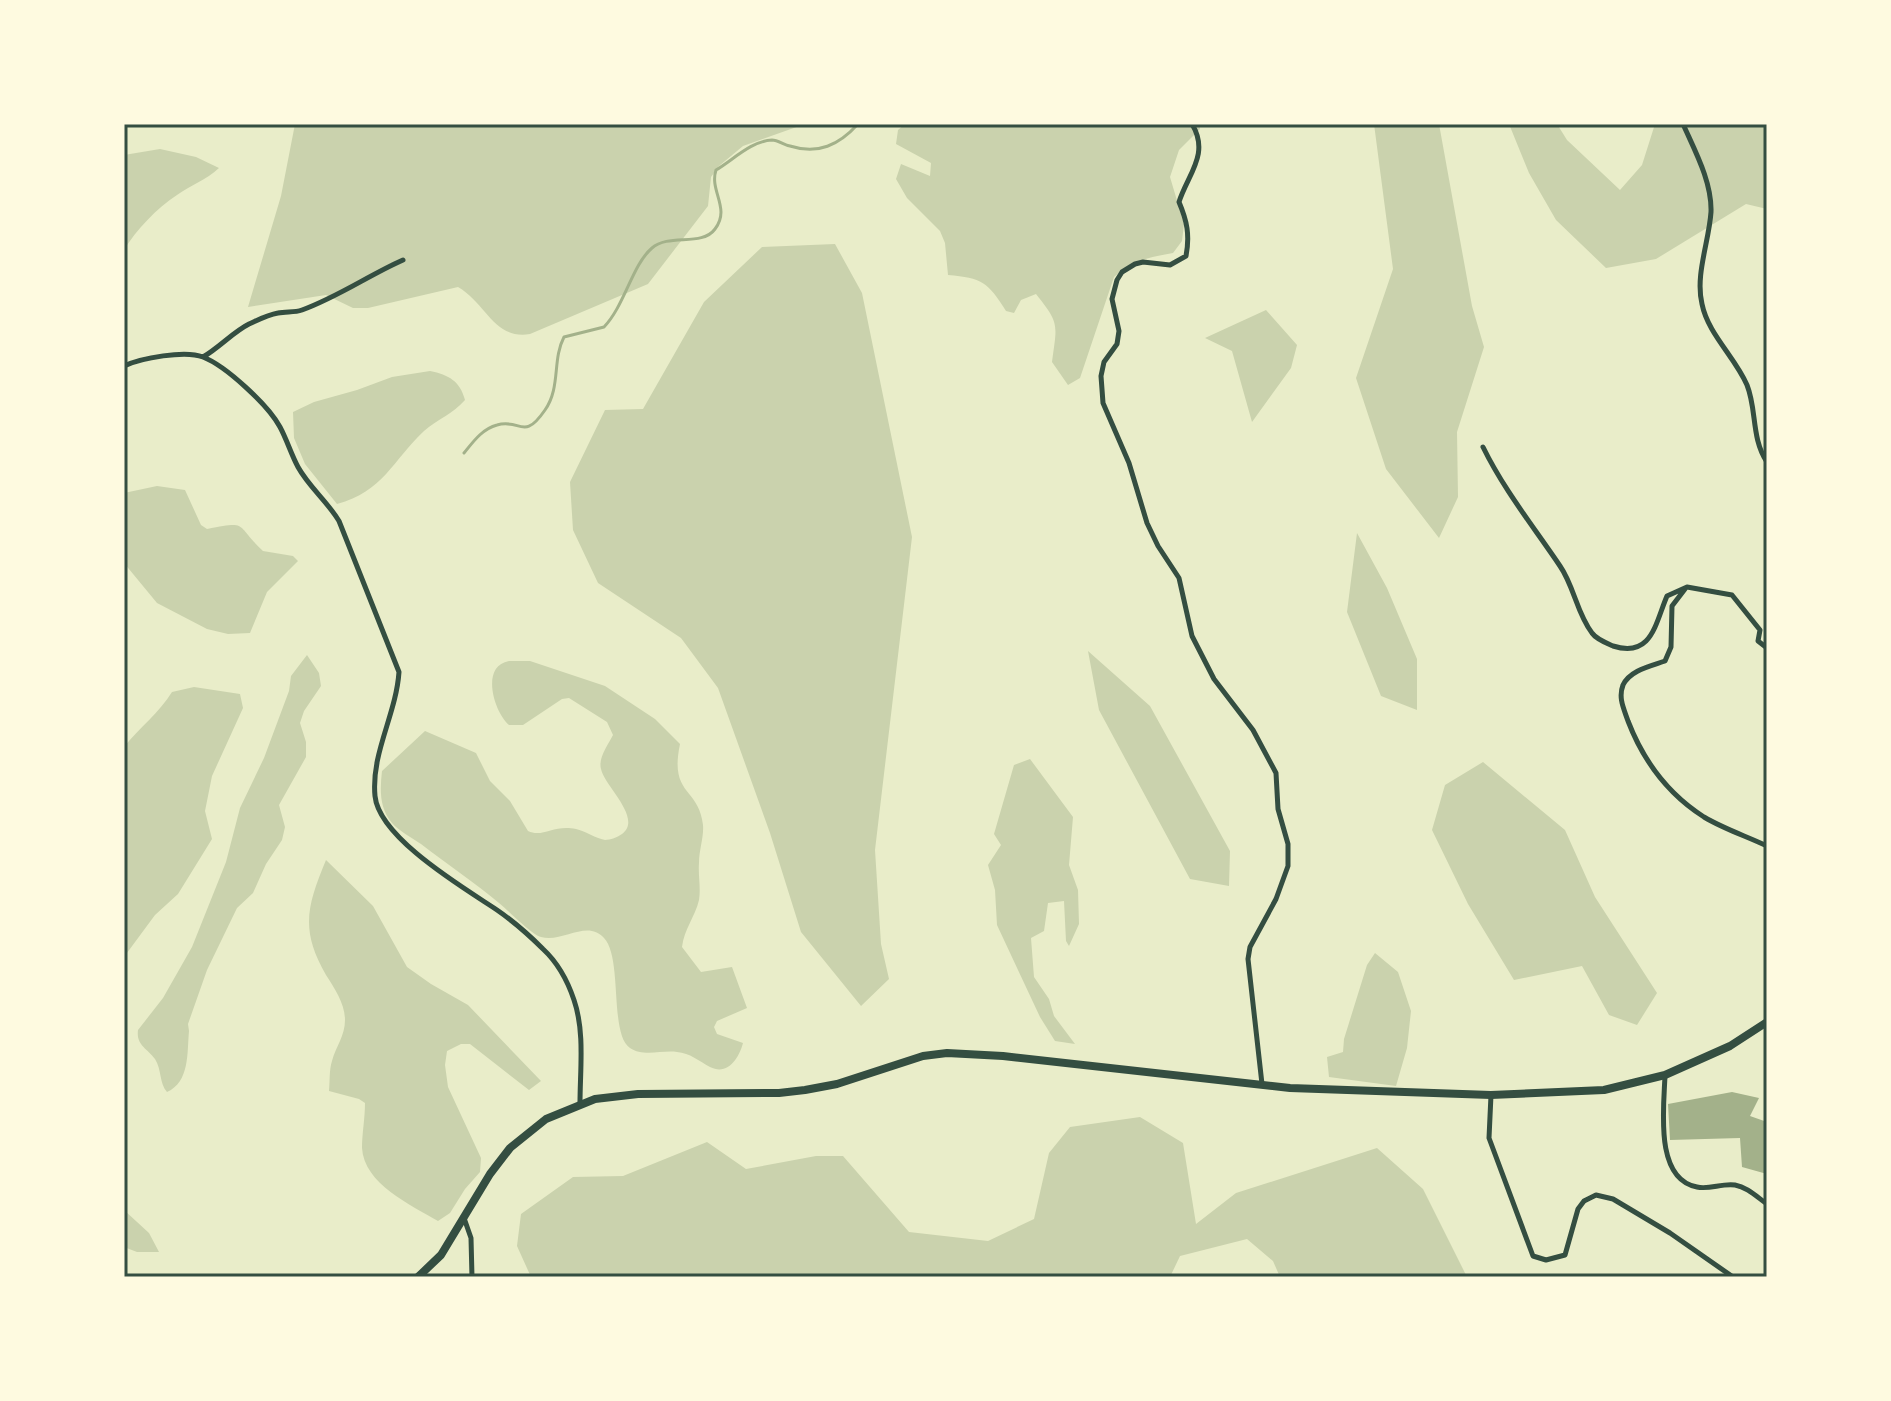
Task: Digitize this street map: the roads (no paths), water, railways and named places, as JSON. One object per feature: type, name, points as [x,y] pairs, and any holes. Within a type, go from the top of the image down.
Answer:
[{"type":"highway","points":[[418,1277],[441,1255],[490,1174],[510,1148],[546,1119],[580,1103],[612,1096],[805,1090],[837,1084],[923,1056],[947,1053],[1003,1056],[1290,1088],[1491,1095],[1604,1090],[1665,1075],[1730,1046],[1767,1022]]},
{"type":"street","points":[[1192,124],[1200,152],[1179,202],[1187,220],[1189,239],[1186,256],[1170,265],[1143,262],[1122,272],[1112,299],[1119,331],[1117,344],[1104,362],[1101,376],[1103,403],[1129,463],[1147,523],[1179,578],[1192,636],[1214,679],[1253,730],[1276,773],[1278,809],[1288,844],[1288,866],[1276,899],[1250,947],[1248,959],[1262,1084]]},
{"type":"street","points":[[1683,124],[1701,164],[1711,210],[1701,303],[1709,325],[1748,388],[1757,440],[1767,462]]},
{"type":"street","points":[[203,357],[222,347],[243,327],[278,313],[313,306],[403,260]]},
{"type":"street","points":[[124,366],[137,360],[184,355],[203,357],[253,393],[280,426],[298,466],[339,521],[399,672],[397,695],[375,766],[378,811],[392,829],[431,864],[498,911],[546,951],[563,974],[580,1023],[580,1103]]},
{"type":"street","points":[[1483,447],[1498,478],[1562,568],[1592,635],[1626,650],[1640,647],[1649,640],[1667,596],[1687,587],[1732,595],[1760,630],[1758,641],[1767,648]]},
{"type":"street","points":[[1687,587],[1672,606],[1671,647],[1665,661],[1630,676],[1620,698],[1635,738],[1650,765],[1667,786],[1703,816],[1767,846]]},
{"type":"street","points":[[1665,1075],[1663,1139],[1674,1171],[1683,1182],[1698,1188],[1734,1185],[1748,1189],[1767,1204]]},
{"type":"street","points":[[1491,1095],[1489,1138],[1533,1256],[1546,1260],[1565,1255],[1578,1209],[1584,1201],[1596,1195],[1613,1199],[1670,1233],[1733,1277]]},
{"type":"street","points":[[464,1218],[471,1238],[472,1277]]},
{"type":"waterway","points":[[464,453],[478,436],[492,427],[505,424],[526,427],[538,420],[553,392],[564,337],[604,327],[618,308],[639,264],[652,248],[667,241],[702,237],[715,229],[721,214],[715,185],[716,170],[764,141],[774,140],[800,148],[819,149],[836,143],[858,124]]}]
